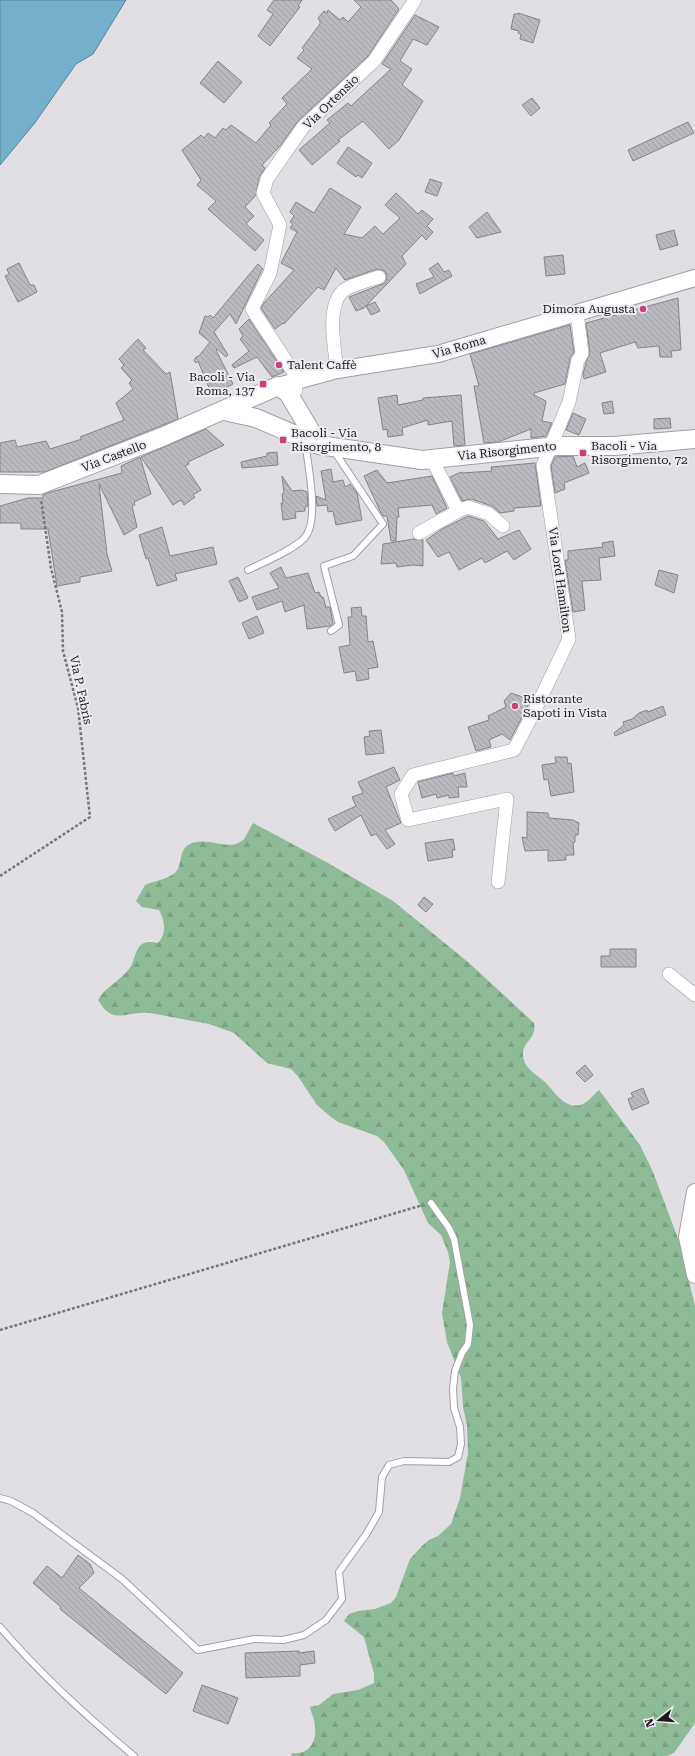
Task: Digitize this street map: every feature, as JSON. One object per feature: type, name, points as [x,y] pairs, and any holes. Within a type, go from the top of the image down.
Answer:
[{"type":"main road","name":"Via Roma","points":[[224,411],[286,383]]},
{"type":"main road","points":[[286,383],[288,393],[318,444]]},
{"type":"main road","name":"Via Risorgimento","points":[[224,411],[256,418],[318,444],[422,460],[551,446],[614,446],[695,439]]},
{"type":"main road","name":"Via Castello","points":[[0,484],[39,485],[224,411]]},
{"type":"street","name":"Via Ortensio","points":[[286,383],[294,373],[252,309],[270,273],[280,225],[263,193],[267,180],[303,128],[374,61],[415,0]]},
{"type":"street","points":[[337,370],[333,325],[337,300],[342,291],[379,277]]},
{"type":"street","name":"Via Roma","points":[[286,383],[337,370],[438,354],[695,278]]},
{"type":"street","points":[[551,446],[569,402],[578,360],[582,354],[577,312]]},
{"type":"street","points":[[256,418],[256,407],[260,394]]},
{"type":"street","points":[[276,427],[285,427],[294,424],[303,417]]},
{"type":"street","name":"Via Lord Hamilton","points":[[498,882],[507,799],[408,820],[401,794],[413,775],[514,750],[569,639],[543,465],[551,446]]},
{"type":"street","points":[[432,459],[458,511]]},
{"type":"street","points":[[419,533],[468,506],[489,514],[503,526]]},
{"type":"street","points":[[669,974],[695,995]]},
{"type":"street","points":[[695,1192],[686,1237],[695,1275]]},
{"type":"lane","points":[[248,570],[293,546],[306,537],[311,526],[313,512],[318,444]]},
{"type":"lane","points":[[318,444],[383,524],[353,556],[324,566],[339,625],[331,631]]},
{"type":"lane","points":[[0,1498],[11,1501],[33,1513],[122,1579],[198,1650],[254,1639],[283,1640],[304,1634],[326,1620],[342,1599],[339,1572],[367,1533],[378,1512],[382,1476],[389,1465],[404,1460],[449,1462],[458,1457],[461,1444],[460,1427],[454,1408],[453,1389],[455,1370],[462,1353],[468,1344],[470,1325],[454,1239],[449,1228],[431,1203]]},
{"type":"lane","points":[[0,1627],[22,1653],[104,1731],[134,1756]]},
{"type":"path","name":"Via P. Fabris","points":[[0,876],[90,816],[78,708],[63,651],[62,612],[51,568],[39,485]]},
{"type":"path","points":[[0,1330],[431,1203]]},
{"type":"green space","points":[[253,823],[328,863],[393,901],[468,962],[534,1023],[534,1033],[525,1046],[523,1054],[525,1063],[528,1067],[564,1102],[574,1106],[588,1101],[599,1090],[640,1145],[653,1172],[680,1244],[695,1306],[695,1723],[674,1753],[667,1756],[291,1756],[292,1753],[307,1750],[311,1746],[315,1737],[315,1724],[310,1707],[319,1705],[333,1694],[358,1690],[374,1683],[374,1674],[364,1637],[344,1621],[349,1614],[358,1611],[375,1609],[391,1603],[396,1597],[410,1559],[423,1545],[429,1540],[438,1536],[451,1524],[460,1498],[468,1453],[467,1425],[463,1407],[461,1378],[447,1342],[442,1313],[450,1262],[448,1252],[441,1235],[428,1223],[404,1170],[384,1142],[377,1136],[338,1122],[331,1117],[317,1105],[297,1075],[291,1069],[267,1063],[234,1033],[209,1024],[150,1013],[121,1016],[115,1015],[109,1013],[98,1000],[105,991],[129,969],[139,947],[142,944],[146,942],[158,943],[163,935],[164,923],[159,910],[142,907],[136,901],[145,885],[165,878],[176,872],[183,851],[188,845],[195,842],[210,842],[225,845],[238,843],[244,839]]},
{"type":"water","points":[[0,0],[126,0],[93,54],[76,64],[34,124],[0,165]]},
{"type":"building","points":[[274,0],[302,0],[298,6],[300,7],[270,46],[258,36],[273,14],[267,10]]},
{"type":"building","points":[[354,0],[391,0],[399,9],[368,56],[298,121],[280,146],[262,165],[265,168],[259,177],[256,195],[245,207],[254,216],[246,224],[264,240],[255,251],[208,209],[216,201],[197,185],[201,180],[182,150],[201,135],[204,138],[208,133],[215,138],[223,128],[226,130],[231,125],[256,143],[271,125],[269,123],[287,104],[282,98],[312,69],[297,58],[304,50],[302,48],[320,24],[318,18],[324,11],[327,13],[328,10],[340,20],[343,17],[348,22],[361,7]]},
{"type":"building","points":[[518,13],[540,20],[533,43],[520,39],[521,34],[518,33],[519,31],[511,29],[514,14]]},
{"type":"building","points":[[415,15],[439,27],[427,45],[413,39],[400,61],[412,69],[402,85],[423,101],[399,140],[389,149],[363,121],[338,140],[340,141],[312,165],[299,150],[330,123],[327,120],[348,103],[351,106],[391,69],[382,64]]},
{"type":"building","points":[[218,61],[242,82],[224,103],[200,83]]},
{"type":"building","points":[[532,98],[540,108],[531,116],[522,105]]},
{"type":"building","points":[[688,122],[694,133],[633,161],[628,150]]},
{"type":"building","points":[[348,147],[372,163],[362,178],[358,175],[356,177],[337,163]]},
{"type":"building","points":[[430,179],[442,183],[437,196],[425,192]]},
{"type":"building","points":[[330,188],[361,207],[344,234],[362,238],[375,226],[383,234],[400,218],[385,205],[396,193],[418,214],[422,210],[433,219],[427,226],[433,232],[426,240],[422,235],[402,256],[406,264],[364,308],[356,311],[349,297],[385,283],[387,278],[385,271],[377,269],[345,280],[336,268],[324,290],[318,287],[284,324],[283,323],[275,329],[261,308],[294,270],[281,263],[297,232],[290,228],[293,224],[290,222],[294,216],[290,212],[296,202],[314,213]]},
{"type":"building","points":[[487,212],[501,232],[477,238],[469,227]]},
{"type":"building","points":[[674,230],[678,245],[660,250],[656,235]]},
{"type":"building","points":[[563,255],[565,274],[546,276],[544,257]]},
{"type":"building","points":[[19,263],[30,285],[34,285],[37,292],[18,302],[5,276],[9,274],[7,269]]},
{"type":"building","points":[[438,263],[444,272],[449,270],[452,276],[420,294],[416,284],[434,277],[429,269]]},
{"type":"building","points":[[258,264],[263,269],[236,324],[230,314],[214,332],[228,355],[226,357],[217,349],[216,350],[233,384],[212,395],[198,361],[196,363],[194,361],[210,342],[199,333],[205,316],[208,317],[210,315],[213,318]]},
{"type":"building","points":[[678,298],[681,350],[671,351],[672,357],[660,357],[659,346],[638,348],[635,342],[600,353],[606,372],[584,379],[583,374],[590,353],[586,323]]},
{"type":"building","points":[[375,302],[380,311],[371,315],[366,306]]},
{"type":"building","points":[[249,319],[284,372],[272,377],[257,357],[234,368],[232,365],[249,351],[240,339],[243,336],[239,329]]},
{"type":"building","points":[[570,325],[574,352],[570,358],[565,384],[534,393],[534,395],[546,401],[542,421],[552,423],[546,436],[531,438],[531,429],[498,442],[484,443],[474,386],[479,386],[470,354]]},
{"type":"building","points":[[138,339],[146,348],[143,350],[166,374],[170,372],[178,419],[45,472],[0,472],[0,443],[15,440],[17,447],[46,441],[50,449],[82,439],[80,437],[124,420],[116,403],[133,389],[129,383],[132,380],[121,368],[124,365],[119,359]]},
{"type":"building","points":[[397,395],[398,405],[423,400],[423,398],[461,395],[465,445],[454,446],[452,421],[428,425],[428,420],[402,428],[403,435],[388,437],[387,429],[383,430],[378,398]]},
{"type":"building","points":[[612,401],[614,413],[604,414],[602,403]]},
{"type":"building","points":[[573,413],[586,419],[579,435],[566,430]]},
{"type":"building","points":[[670,418],[671,428],[654,429],[654,419]]},
{"type":"building","points":[[206,429],[224,445],[188,462],[189,464],[185,466],[201,490],[193,495],[195,497],[184,505],[181,500],[173,505],[141,457]]},
{"type":"building","points":[[277,452],[278,465],[242,468],[241,462],[267,456],[267,453]]},
{"type":"building","points":[[573,456],[577,467],[585,463],[589,473],[564,483],[565,489],[555,493],[551,466],[555,457]]},
{"type":"building","points":[[140,457],[151,494],[134,502],[135,505],[132,506],[137,527],[124,535],[99,484],[107,554],[112,571],[80,577],[80,582],[57,586],[48,529],[21,529],[21,523],[0,523],[0,506],[28,498],[43,498],[43,495],[47,493],[122,473],[121,466]]},
{"type":"building","points":[[535,463],[541,506],[514,508],[514,511],[500,513],[492,506],[471,499],[462,501],[450,477],[461,472],[492,471],[491,467]]},
{"type":"building","points":[[331,469],[333,482],[343,480],[345,487],[350,484],[357,493],[362,520],[336,525],[333,511],[328,512],[327,505],[317,506],[316,496],[326,500],[321,471]]},
{"type":"building","points":[[377,470],[387,483],[432,476],[447,508],[436,514],[432,505],[398,508],[399,517],[397,517],[396,541],[391,541],[387,516],[383,516],[381,513],[364,476]]},
{"type":"building","points":[[282,476],[292,491],[302,490],[307,492],[308,506],[305,507],[305,511],[295,512],[296,518],[283,520],[281,503],[283,503],[282,494],[284,493]]},
{"type":"building","points":[[468,516],[484,521],[498,539],[519,530],[531,549],[514,560],[507,551],[485,563],[482,558],[459,570],[449,552],[438,557],[426,540],[442,529]]},
{"type":"building","points":[[162,527],[170,556],[213,547],[217,564],[175,574],[177,580],[157,586],[148,558],[146,559],[139,535]]},
{"type":"building","points":[[414,539],[423,540],[423,566],[413,565],[397,567],[396,563],[381,564],[383,544]]},
{"type":"building","points":[[613,541],[615,556],[599,558],[601,580],[582,581],[585,610],[573,612],[565,560],[568,560],[568,551],[603,547],[602,543]]},
{"type":"building","points":[[281,567],[286,578],[308,573],[315,593],[319,592],[321,597],[323,597],[326,607],[330,607],[333,624],[330,626],[307,629],[304,605],[285,612],[282,601],[257,610],[252,597],[279,588],[270,573]]},
{"type":"building","points":[[659,570],[678,575],[674,593],[655,585]]},
{"type":"building","points":[[238,577],[248,598],[239,602],[229,581]]},
{"type":"building","points":[[361,607],[362,616],[366,616],[368,642],[373,641],[378,667],[368,669],[369,679],[357,681],[355,671],[344,673],[339,647],[350,645],[348,617],[352,617],[351,608]]},
{"type":"building","points":[[257,616],[264,633],[249,639],[242,623]]},
{"type":"building","points":[[511,693],[531,700],[510,740],[502,734],[489,740],[491,747],[476,751],[468,727],[489,720],[488,716],[506,707],[504,701]]},
{"type":"building","points":[[663,706],[666,715],[615,736],[614,733],[624,725],[623,722],[632,719],[639,713],[647,710],[648,712]]},
{"type":"building","points":[[381,730],[384,753],[366,755],[364,737],[370,736],[369,731]]},
{"type":"building","points":[[555,757],[567,757],[568,764],[571,763],[574,792],[551,796],[548,779],[544,780],[542,765],[556,763]]},
{"type":"building","points":[[394,767],[400,780],[386,787],[401,823],[385,830],[395,844],[387,849],[376,834],[371,836],[361,815],[335,831],[328,819],[356,806],[352,797],[363,793],[358,782]]},
{"type":"building","points":[[453,773],[454,776],[465,773],[467,787],[458,787],[459,797],[449,798],[449,795],[437,798],[436,794],[422,798],[418,782]]},
{"type":"building","points":[[527,812],[548,813],[549,818],[573,820],[579,823],[578,835],[575,835],[575,842],[573,843],[574,855],[566,855],[566,860],[548,861],[548,850],[525,851],[522,837],[527,838]]},
{"type":"building","points":[[453,839],[455,850],[452,850],[453,857],[428,861],[425,843]]},
{"type":"building","points":[[424,897],[433,904],[426,912],[418,905]]},
{"type":"building","points":[[610,949],[636,949],[636,967],[601,967],[601,956],[610,956]]},
{"type":"building","points":[[585,1065],[593,1075],[585,1082],[576,1073]]},
{"type":"building","points":[[643,1088],[649,1103],[632,1110],[628,1099],[633,1097],[631,1093]]},
{"type":"building","points":[[78,1555],[90,1564],[94,1573],[79,1588],[183,1673],[166,1694],[60,1609],[61,1607],[33,1583],[47,1566],[62,1578]]},
{"type":"building","points":[[299,1651],[299,1653],[314,1651],[315,1663],[300,1665],[300,1676],[246,1678],[245,1653]]},
{"type":"building","points":[[202,1685],[238,1698],[228,1724],[193,1711]]},
{"type":"place","name":"Dimora Augusta","points":[[643,309]]},
{"type":"place","name":"Talent Caffè","points":[[279,365]]},
{"type":"place","name":"Bacoli - Via Roma, 137","points":[[263,384]]},
{"type":"place","name":"Bacoli - Via Risorgimento, 8","points":[[283,440]]},
{"type":"place","name":"Bacoli - Via Risorgimento, 72","points":[[583,453]]},
{"type":"place","name":"Ristorante Sapoti in Vista","points":[[515,706]]}]
